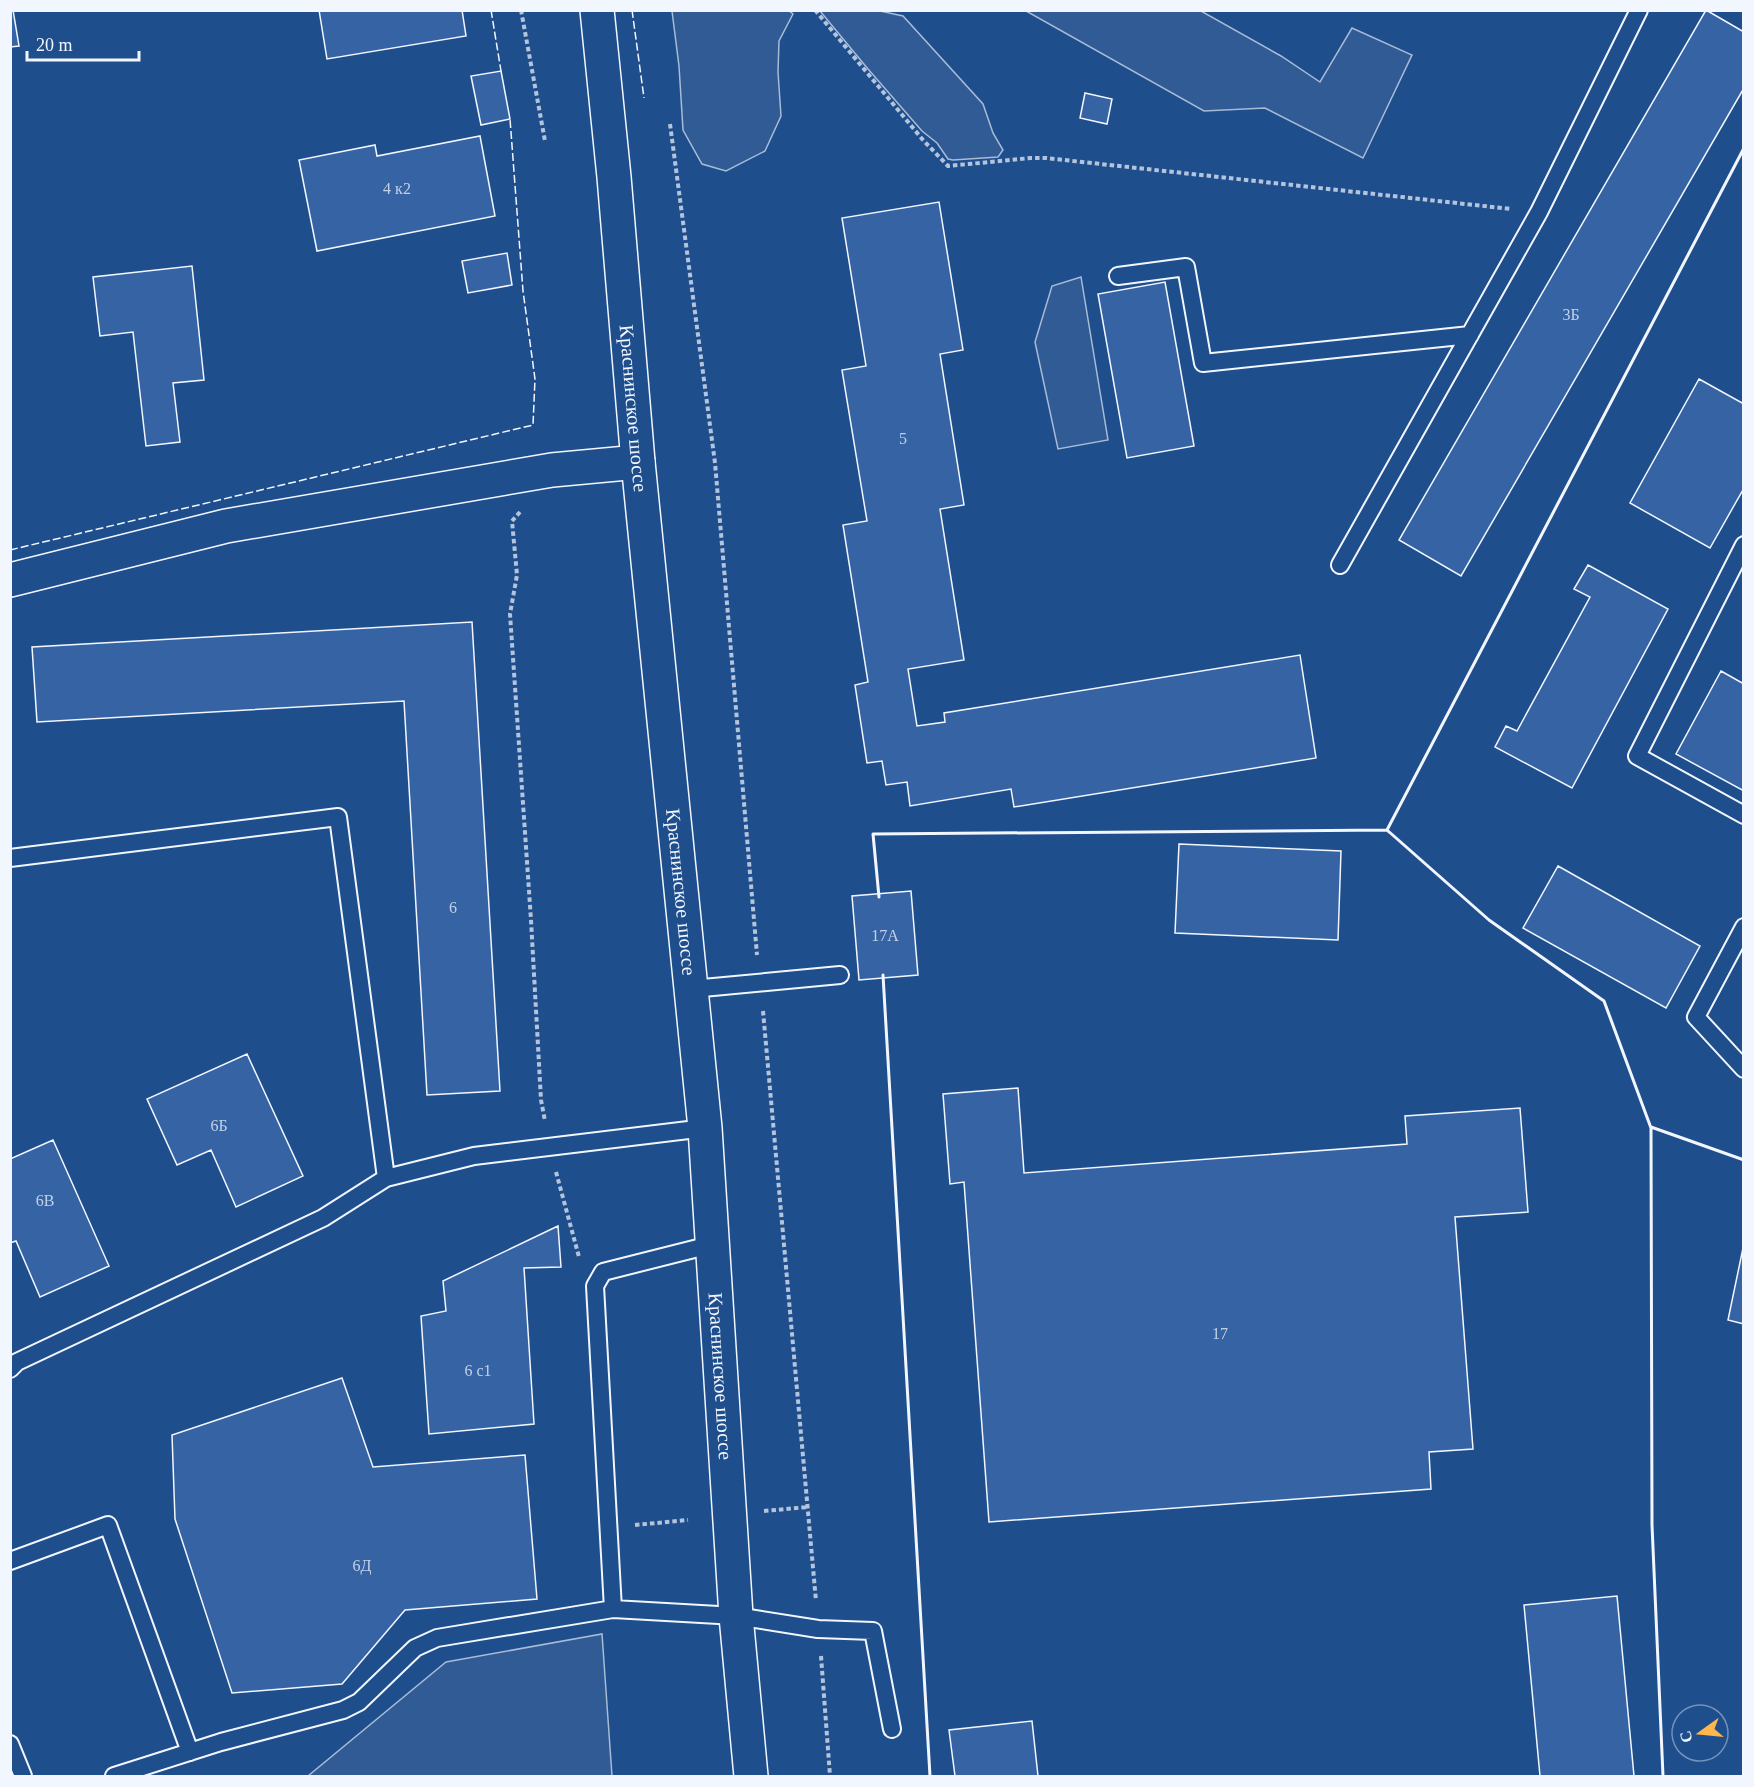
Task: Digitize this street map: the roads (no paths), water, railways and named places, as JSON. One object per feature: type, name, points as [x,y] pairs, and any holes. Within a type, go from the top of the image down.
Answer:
[{"type":"main road","name":"Краснинское шоссе","points":[[597,10],[614,177],[638,462],[705,1128],[736,1616],[751,1776]]},
{"type":"main road","points":[[10,580],[226,526],[552,470],[638,462]]},
{"type":"lane","points":[[1340,565],[1539,212],[1639,10]]},
{"type":"lane","points":[[1118,276],[1186,267],[1203,363],[1470,335]]},
{"type":"lane","points":[[1743,545],[1637,756],[1743,815]]},
{"type":"lane","points":[[10,858],[338,817],[386,1178]]},
{"type":"lane","points":[[1743,927],[1696,1017],[1743,1069]]},
{"type":"lane","points":[[692,989],[840,975]]},
{"type":"lane","points":[[10,1369],[17,1362],[323,1218],[386,1178],[474,1156],[705,1128]]},
{"type":"lane","points":[[613,1609],[595,1286],[603,1272],[714,1244]]},
{"type":"lane","points":[[10,1561],[108,1525],[190,1752]]},
{"type":"lane","points":[[114,1776],[190,1752],[343,1710],[359,1702],[415,1648],[437,1638],[613,1609],[736,1616],[818,1629],[873,1631],[892,1729]]},
{"type":"lane","points":[[10,1744],[23,1776]]}]
